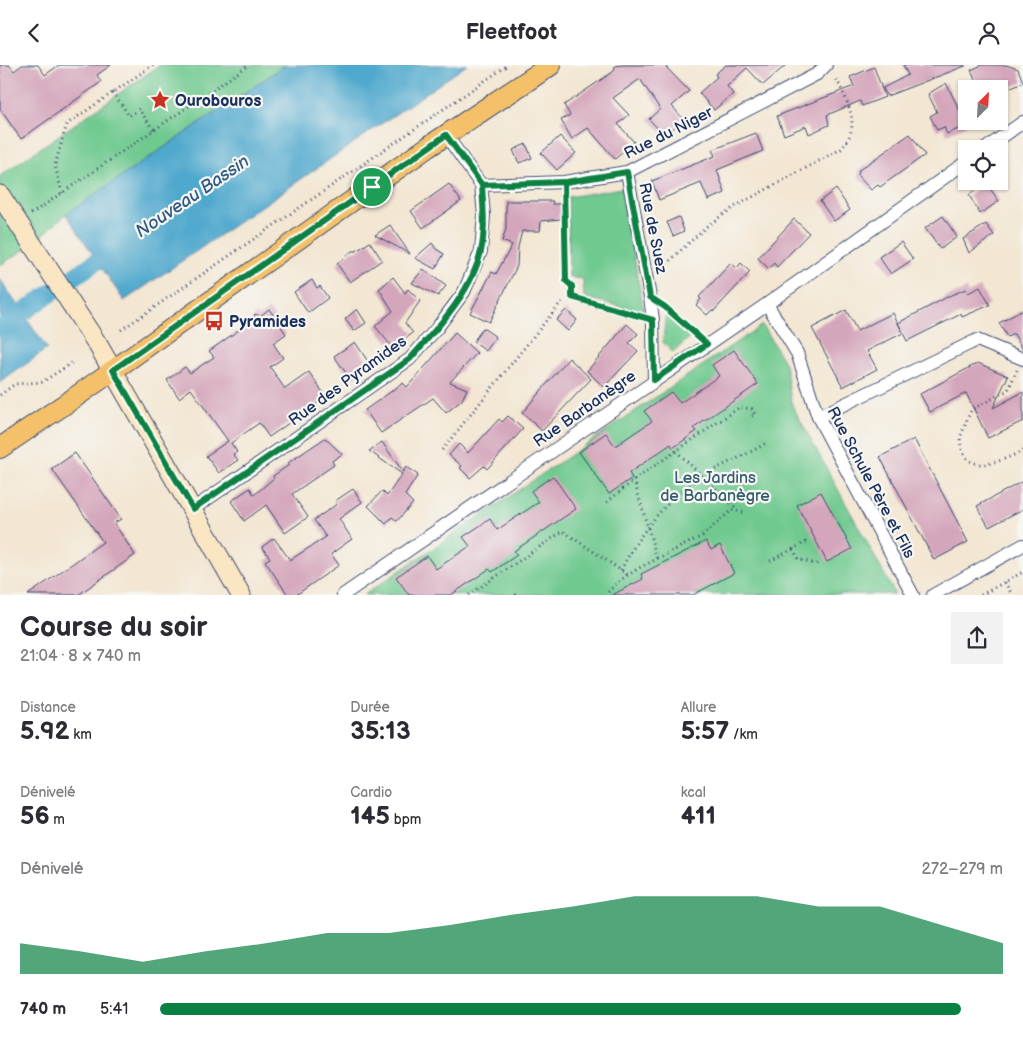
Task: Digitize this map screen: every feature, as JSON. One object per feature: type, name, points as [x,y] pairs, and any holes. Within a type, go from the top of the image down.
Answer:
[{"type":"main road","points":[[0,448],[446,135],[551,65]]},
{"type":"main road","points":[[0,195],[98,345],[241,595]]},
{"type":"street","name":"Rue du Niger","points":[[482,185],[564,182],[627,172],[830,69]]},
{"type":"street","points":[[998,140],[1023,122]]},
{"type":"street","points":[[446,135],[482,185]]},
{"type":"street","name":"Rue Barbanègre","points":[[343,595],[767,304],[958,168]]},
{"type":"street","name":"Rue de Suez","points":[[627,172],[648,282],[653,320],[654,380]]},
{"type":"street","name":"Rue des Pyramides","points":[[193,509],[410,359],[464,293],[481,251],[484,215],[482,185]]},
{"type":"street","name":"Rue Schule Père et Fils","points":[[767,304],[797,353],[818,417],[913,595]]},
{"type":"street","points":[[818,417],[977,340],[1022,358]]},
{"type":"street","points":[[933,595],[1023,545]]},
{"type":"lane","points":[[572,286],[572,297],[653,320]]},
{"type":"path","points":[[62,193],[55,165],[67,124],[153,65]]},
{"type":"path","points":[[18,224],[249,65]]},
{"type":"path","points":[[121,330],[508,65]]},
{"type":"path","points":[[648,282],[707,226],[734,207],[841,149],[847,143],[852,134],[853,118],[851,109],[830,69]]},
{"type":"path","points":[[113,92],[129,116],[139,109],[154,131]]},
{"type":"path","points":[[564,182],[566,281],[572,286]]},
{"type":"path","points":[[442,450],[564,298],[572,297]]},
{"type":"path","points":[[650,297],[665,307],[707,344]]},
{"type":"path","points":[[1022,358],[1008,390],[971,409],[960,438],[963,451],[967,456],[973,462],[982,465],[994,464],[1023,451]]},
{"type":"path","points":[[0,395],[15,384],[42,382],[75,361]]},
{"type":"path","points":[[607,502],[634,480],[740,407],[752,409],[755,415],[752,416]]},
{"type":"path","points":[[621,570],[634,543],[670,502],[704,476],[766,443]]},
{"type":"path","points":[[676,451],[738,510]]},
{"type":"path","points":[[634,480],[657,559]]},
{"type":"path","points":[[607,594],[628,575],[702,536],[732,510],[746,513]]},
{"type":"path","points":[[468,595],[563,531],[628,575]]},
{"type":"path","points":[[770,561],[808,541]]},
{"type":"path","points":[[793,549],[798,559],[816,564],[820,562]]},
{"type":"path","points":[[981,595],[1023,572]]},
{"type":"path","points":[[1005,582],[1012,595]]},
{"type":"green space","points":[[160,65],[285,65],[66,214],[32,245],[0,265],[0,176]]},
{"type":"green space","points":[[622,188],[644,313],[584,297],[583,279],[569,277],[568,197]]},
{"type":"green space","points":[[666,311],[691,336],[673,353],[663,342]]},
{"type":"green space","name":"Les Jardins de Barbanègre","points":[[762,325],[785,364],[792,405],[895,594],[364,595]]},
{"type":"water","points":[[286,65],[467,65],[124,301],[66,214]]},
{"type":"water","points":[[0,279],[47,349],[0,383]]},
{"type":"building","points":[[0,65],[9,65],[14,71],[22,65],[38,65],[45,75],[59,65],[111,65],[97,75],[101,82],[21,139],[0,109]]},
{"type":"building","points":[[664,65],[689,91],[672,106],[683,119],[665,136],[649,119],[660,109],[640,79],[613,98],[629,115],[618,124],[634,142],[615,159],[588,128],[572,139],[561,120],[570,115],[564,105],[614,71],[615,66]]},
{"type":"building","points":[[726,65],[786,65],[763,85],[747,68],[727,86],[733,94],[714,110],[699,93],[717,77],[715,74]]},
{"type":"building","points":[[903,65],[965,66],[887,96],[883,88],[908,75]]},
{"type":"building","points":[[982,65],[1006,65],[1018,69],[1023,82],[1009,88],[1008,80],[976,80],[971,70]]},
{"type":"building","points":[[874,67],[885,97],[862,106],[860,101],[827,115],[829,125],[809,134],[806,126],[784,135],[777,116],[854,86],[850,77]]},
{"type":"building","points":[[946,83],[958,107],[958,129],[947,134],[944,127],[937,130],[930,116],[937,112],[928,94]]},
{"type":"building","points":[[756,133],[763,151],[717,170],[725,193],[708,200],[701,183],[659,200],[652,181],[715,156],[712,150]]},
{"type":"building","points":[[910,134],[925,155],[880,187],[878,185],[871,190],[858,176],[859,170]]},
{"type":"building","points":[[560,136],[576,153],[557,170],[541,153]]},
{"type":"building","points":[[526,144],[532,158],[519,163],[513,150]]},
{"type":"building","points":[[449,184],[461,201],[423,228],[411,211]]},
{"type":"building","points":[[836,189],[850,210],[834,221],[820,201]]},
{"type":"building","points":[[976,190],[991,190],[999,201],[980,214],[969,195]]},
{"type":"building","points":[[506,201],[553,201],[552,204],[561,204],[561,219],[541,221],[540,231],[522,231],[518,247],[517,266],[489,322],[470,313],[492,272],[496,274],[512,245],[502,241],[506,229]]},
{"type":"building","points":[[943,216],[957,237],[940,249],[925,228]]},
{"type":"building","points":[[679,217],[684,231],[673,236],[667,222]]},
{"type":"building","points":[[794,219],[809,233],[777,267],[774,263],[769,269],[758,258]]},
{"type":"building","points":[[986,224],[994,235],[969,253],[963,239]]},
{"type":"building","points":[[390,225],[410,254],[375,235]]},
{"type":"building","points":[[370,242],[382,260],[350,282],[337,264],[352,251],[356,251]]},
{"type":"building","points":[[901,242],[913,259],[891,274],[879,257]]},
{"type":"building","points":[[432,243],[436,249],[444,254],[435,269],[415,258]]},
{"type":"building","points":[[731,263],[737,268],[741,263],[750,272],[714,311],[712,310],[707,315],[696,305],[701,299],[699,297]]},
{"type":"building","points":[[423,269],[446,286],[438,296],[412,283]]},
{"type":"building","points":[[393,277],[405,293],[408,289],[420,301],[405,323],[413,333],[393,348],[375,326],[393,311],[379,289]]},
{"type":"building","points":[[312,280],[317,288],[320,286],[328,298],[308,313],[294,292]]},
{"type":"building","points":[[980,287],[990,305],[962,317],[961,314],[907,341],[898,323],[951,295],[966,289],[968,293]]},
{"type":"building","points":[[269,309],[286,334],[273,343],[283,358],[270,367],[285,389],[309,372],[326,397],[269,437],[259,423],[231,443],[237,452],[233,454],[238,460],[219,473],[206,456],[228,441],[191,389],[179,398],[167,380],[185,367],[190,373],[214,357],[209,351],[253,320],[255,314],[260,316]]},
{"type":"building","points":[[357,309],[366,323],[354,331],[345,319]]},
{"type":"building","points":[[566,310],[577,320],[568,331],[556,320]]},
{"type":"building","points":[[846,310],[857,331],[893,313],[903,333],[867,351],[877,369],[843,387],[812,328]]},
{"type":"building","points":[[1023,310],[1023,350],[1014,334],[1007,337],[999,323]]},
{"type":"building","points":[[627,324],[638,334],[629,343],[638,351],[604,387],[587,371]]},
{"type":"building","points":[[483,328],[496,337],[486,351],[473,342]]},
{"type":"building","points":[[455,333],[477,353],[450,382],[467,389],[462,400],[446,413],[433,398],[381,433],[365,410],[403,383],[407,387]]},
{"type":"building","points":[[355,342],[371,366],[351,380],[334,356]]},
{"type":"building","points":[[734,350],[758,384],[694,428],[697,431],[673,448],[671,444],[629,473],[632,478],[609,494],[579,452],[606,433],[615,446],[652,421],[644,411],[671,392],[680,403],[719,376],[712,365]]},
{"type":"building","points":[[569,358],[591,379],[542,431],[522,413]]},
{"type":"building","points":[[978,363],[1008,376],[993,408],[1023,392],[1023,421],[988,438],[966,393],[930,412],[920,394]]},
{"type":"building","points":[[508,416],[523,429],[487,469],[484,466],[470,478],[460,468],[462,466],[449,455],[459,444],[468,453],[499,419],[502,422]]},
{"type":"building","points":[[325,438],[342,454],[332,461],[334,465],[292,494],[308,517],[285,533],[266,505],[244,521],[231,501],[250,488],[254,495],[274,478],[273,476],[289,465],[288,463]]},
{"type":"building","points":[[914,439],[968,542],[934,560],[880,457]]},
{"type":"building","points":[[382,442],[403,472],[406,467],[418,475],[405,495],[413,503],[397,521],[392,517],[386,524],[368,506],[382,491],[387,496],[402,474],[369,451]]},
{"type":"building","points":[[75,453],[121,519],[114,523],[135,555],[78,595],[28,595],[103,542],[52,469]]},
{"type":"building","points":[[553,476],[576,509],[514,551],[517,555],[492,572],[489,569],[451,595],[409,595],[396,577],[427,556],[436,569],[470,546],[463,537],[490,519],[497,530],[539,502],[531,491]]},
{"type":"building","points":[[1023,481],[1023,509],[989,527],[977,506]]},
{"type":"building","points":[[353,489],[362,502],[339,519],[352,539],[331,554],[339,565],[296,595],[288,595],[265,561],[270,558],[262,547],[274,538],[290,560],[326,537],[314,520],[337,504],[335,501]]},
{"type":"building","points":[[821,492],[852,549],[827,562],[797,505]]},
{"type":"building","points":[[706,541],[711,550],[720,545],[734,573],[693,595],[612,595],[643,579],[641,574]]},
{"type":"waterway","name":"Nouveau Bassin","points":[[0,328],[117,247]]},
{"type":"place","name":"Ourobouros","points":[[160,100]]},
{"type":"place","name":"Pyramides","points":[[214,321]]},
{"type":"route","points":[[372,187],[113,370],[193,509],[410,359],[464,293],[481,251],[484,215],[482,185],[566,182],[627,172],[650,297],[665,307],[707,344],[654,380],[653,320],[572,297],[572,286],[566,281],[564,182],[482,185],[446,135],[372,187]]}]
